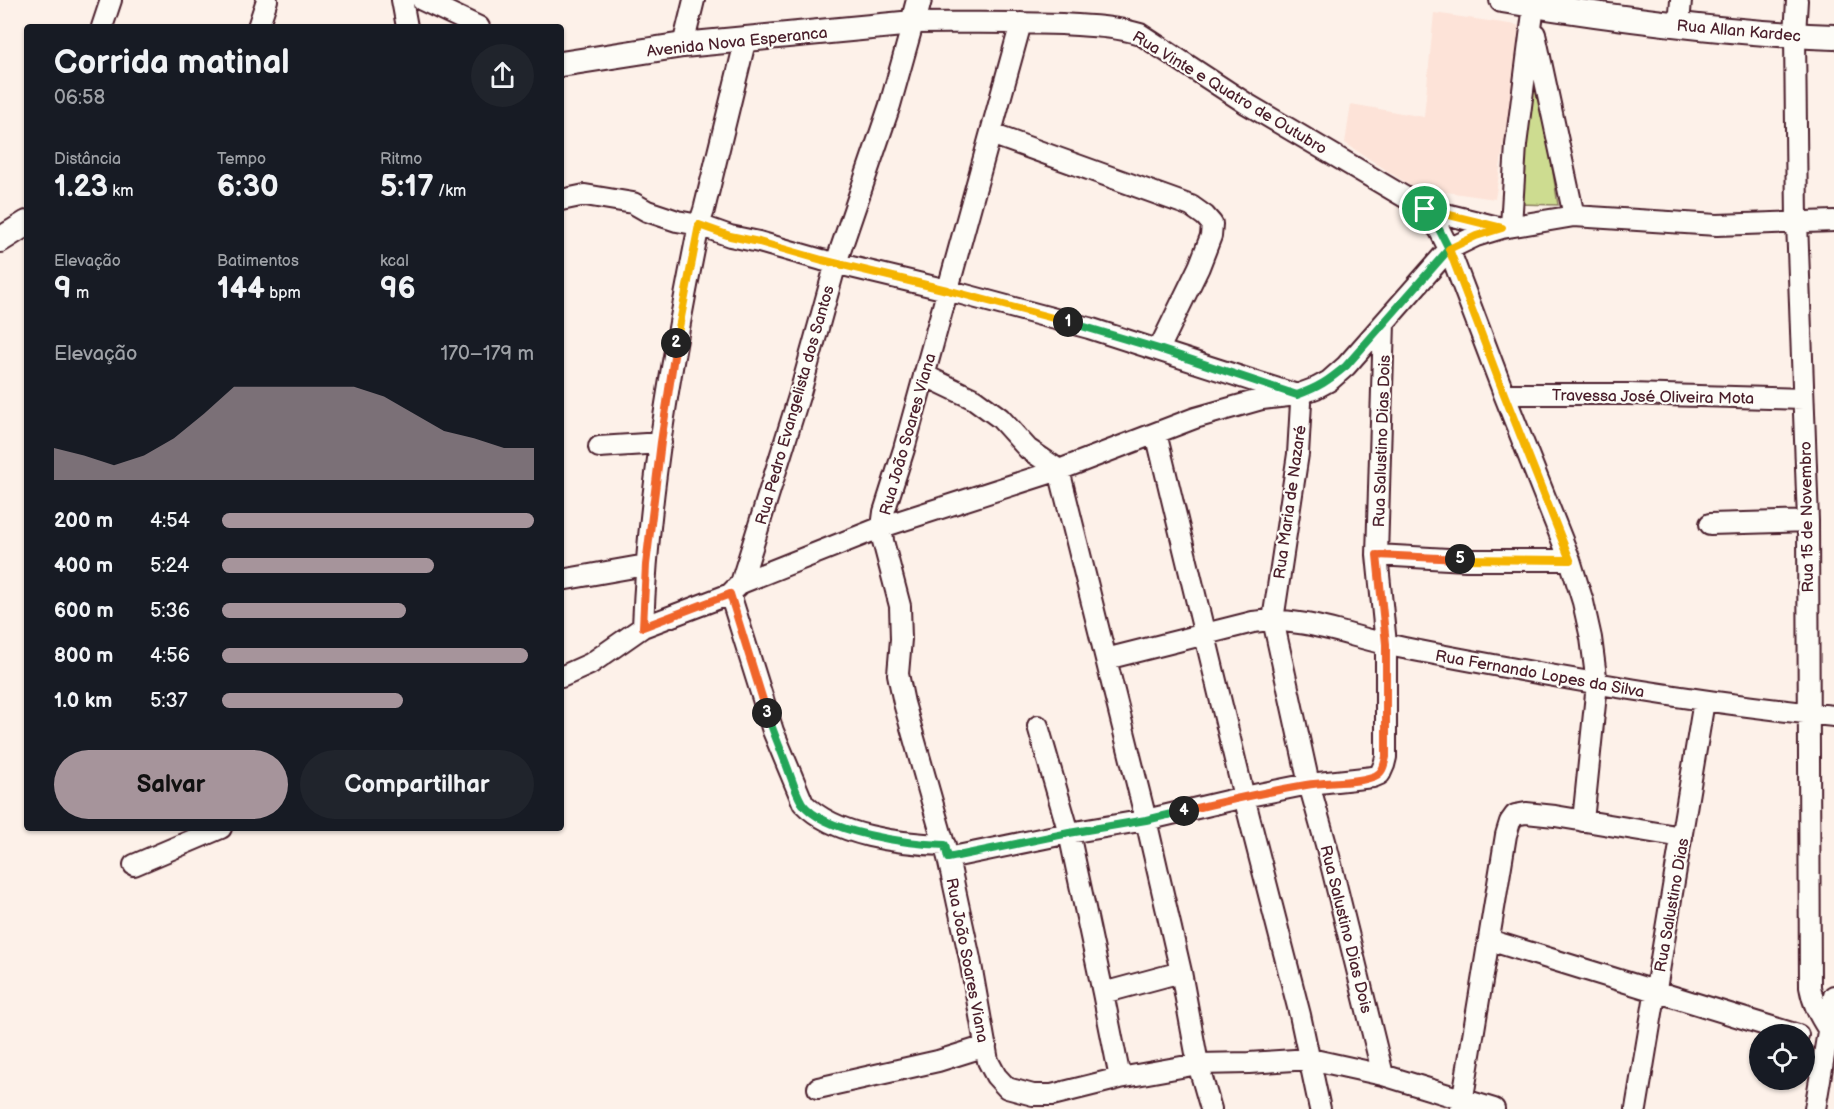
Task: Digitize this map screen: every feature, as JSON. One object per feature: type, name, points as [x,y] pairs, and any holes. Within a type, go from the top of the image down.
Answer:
[{"type":"main road","name":"Rua Allan Kardec","points":[[1503,0],[1533,11],[1834,37]]},
{"type":"main road","name":"Avenida Nova Esperanca","points":[[564,64],[916,11]]},
{"type":"main road","points":[[0,240],[24,226]]},
{"type":"street","points":[[103,24],[111,0]]},
{"type":"street","points":[[259,24],[267,0]]},
{"type":"street","points":[[402,0],[406,24]]},
{"type":"street","points":[[422,0],[473,24]]},
{"type":"street","points":[[683,45],[694,0]]},
{"type":"street","points":[[1679,25],[1681,0]]},
{"type":"street","name":"Rua 15 de Novembro","points":[[1797,0],[1795,35],[1797,222],[1808,521],[1810,987],[1813,1003],[1827,1036]]},
{"type":"street","name":"Rua Vinte e Quatro de Outubro","points":[[916,11],[1021,22],[1126,29],[1140,34],[1247,104],[1425,209],[1506,227]]},
{"type":"street","name":"Rua Pedro Evangelista dos Santos","points":[[735,588],[800,393],[836,263],[890,105],[916,11]]},
{"type":"street","points":[[1533,11],[1574,216]]},
{"type":"street","points":[[1506,227],[1533,11]]},
{"type":"street","name":"Rua João Soares Viana","points":[[987,1054],[970,959],[946,852],[898,674],[901,639],[900,606],[883,541],[882,527],[884,512],[1021,22]]},
{"type":"street","points":[[643,627],[646,565],[677,333],[699,225],[746,38]]},
{"type":"street","points":[[991,134],[1191,206],[1212,224],[1211,236],[1199,267],[1159,349]]},
{"type":"street","points":[[564,199],[585,195],[633,203],[647,211],[730,236],[1089,327],[1297,395]]},
{"type":"street","name":"Rua Vinte e Quatro de Outubro","points":[[1425,209],[1449,249],[1476,236],[1506,227],[1574,216],[1717,225],[1834,220]]},
{"type":"street","points":[[564,676],[590,664],[643,627],[882,527],[1059,470],[1195,418],[1262,399],[1297,395],[1317,388],[1346,366],[1449,249],[1570,560],[1583,602],[1591,638],[1597,684],[1583,821]]},
{"type":"street","name":"Rua Salustino Dias Dois","points":[[1309,784],[1373,777],[1380,774],[1384,765],[1386,644],[1377,555],[1384,323]]},
{"type":"street","points":[[924,375],[974,399],[1000,418],[1028,449],[1059,470],[1146,820],[1181,972],[1198,1064],[1211,1109]]},
{"type":"street","name":"Travessa José Oliveira Mota","points":[[1504,394],[1629,394],[1803,399]]},
{"type":"street","name":"Rua Maria de Nazaré","points":[[1273,620],[1298,454],[1301,403],[1297,395]]},
{"type":"street","points":[[1156,433],[1310,1059],[1320,1109]]},
{"type":"street","points":[[600,447],[661,442]]},
{"type":"street","points":[[1710,524],[1808,521]]},
{"type":"street","points":[[1377,555],[1466,560],[1570,560]]},
{"type":"street","points":[[564,579],[646,565]]},
{"type":"street","points":[[735,588],[773,730],[803,803],[811,812],[839,826],[872,837],[946,852],[1146,820],[1309,784]]},
{"type":"street","name":"Rua Salustino Dias Dois","points":[[1273,620],[1309,784],[1383,1075]]},
{"type":"street","name":"Rua Fernando Lopes da Silva","points":[[1106,659],[1253,622],[1273,620],[1303,623],[1386,644],[1597,684],[1704,701],[1834,716]]},
{"type":"street","name":"Rua Salustino Dias","points":[[1636,1109],[1704,701]]},
{"type":"street","points":[[1038,726],[1069,833],[1120,1078]]},
{"type":"street","points":[[1461,1104],[1506,835],[1515,815],[1526,813],[1682,837]]},
{"type":"street","points":[[134,865],[214,831]]},
{"type":"street","points":[[1489,940],[1763,1024]]},
{"type":"street","points":[[1103,993],[1181,972]]},
{"type":"street","points":[[1815,1109],[1834,996]]},
{"type":"street","points":[[1815,1037],[1827,1036]]},
{"type":"street","points":[[818,1088],[938,1061],[987,1054],[996,1076],[1006,1088],[1033,1095],[1052,1095],[1120,1078],[1198,1064],[1310,1059],[1383,1075],[1461,1104],[1494,1109]]},
{"type":"shaded area","points":[[1434,13],[1523,26],[1495,199],[1412,187],[1345,143],[1351,104],[1424,117]]},
{"type":"green space","points":[[1536,64],[1558,205],[1518,204]]},
{"type":"route","points":[[1425,209],[1449,249],[1346,366],[1329,381],[1297,395],[1089,327],[730,236],[699,225],[677,333],[661,442],[646,565],[643,627],[730,594],[773,730],[803,803],[811,812],[839,826],[872,837],[919,845],[945,845],[948,858],[1146,820],[1309,784],[1361,779],[1380,774],[1386,757],[1387,682],[1386,644],[1377,555],[1466,560],[1570,560],[1449,249],[1476,236],[1502,228],[1425,209]]}]
